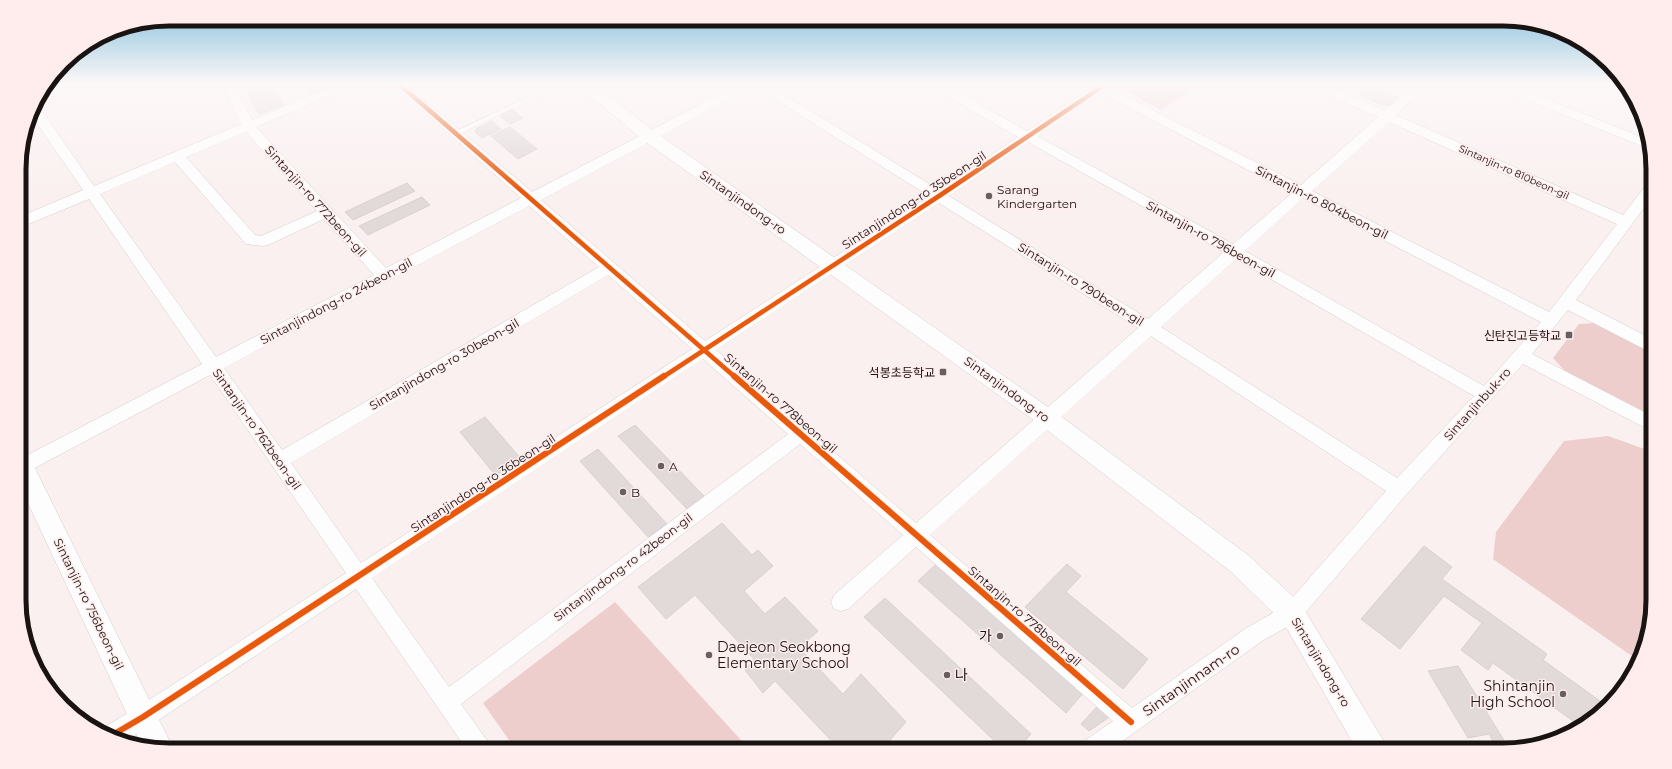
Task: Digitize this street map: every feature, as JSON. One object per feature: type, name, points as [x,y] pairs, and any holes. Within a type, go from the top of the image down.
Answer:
[{"type":"main road","name":"Sintanjindong-ro","points":[[629,120],[649,136],[1048,418],[1239,563],[1292,612],[1369,743]]},
{"type":"main road","name":"Sintanjin-ro 756beon-gil","points":[[26,473],[155,742]]},
{"type":"street","name":"Sintanjin-ro 762beon-gil","points":[[41,120],[475,743]]},
{"type":"street","name":"Sintanjin-ro 772beon-gil","points":[[245,120],[248,126],[384,276]]},
{"type":"street","points":[[26,220],[262,120]]},
{"type":"street","name":"Sintanjin-ro 778beon-gil","points":[[441,120],[1131,722]]},
{"type":"street","name":"Sintanjindong-ro 24beon-gil","points":[[26,460],[213,366],[680,120]]},
{"type":"street","name":"Sintanjin-ro 790beon-gil","points":[[817,120],[1149,327],[1399,489]]},
{"type":"street","name":"Sintanjin-ro 796beon-gil","points":[[999,120],[1486,395]]},
{"type":"street","name":"Sintanjindong-ro 35beon-gil","points":[[833,265],[939,196],[1050,120]]},
{"type":"street","name":"Sintanjin-ro 804beon-gil","points":[[1165,120],[1552,320]]},
{"type":"street","points":[[841,602],[1383,120]]},
{"type":"street","name":"Sintanjin-ro 810beon-gil","points":[[1396,120],[1626,222]]},
{"type":"street","points":[[1587,120],[1643,143]]},
{"type":"street","points":[[177,156],[251,240],[263,241],[326,212]]},
{"type":"street","name":"Sintanjinbuk-ro","points":[[1292,612],[1399,489],[1486,395],[1552,320],[1646,195]]},
{"type":"street","name":"Sintanjindong-ro 36beon-gil","points":[[116,732],[143,717],[833,265]]},
{"type":"street","name":"Sintanjindong-ro 30beon-gil","points":[[279,461],[610,267]]},
{"type":"street","points":[[1566,302],[1646,343]]},
{"type":"street","points":[[1520,355],[1646,422]]},
{"type":"street","name":"Sintanjindong-ro 42beon-gil","points":[[446,701],[800,434]]},
{"type":"street","name":"Sintanjinnam-ro","points":[[1101,743],[1255,634],[1292,612]]},
{"type":"lane","points":[[456,133],[484,120]]},
{"type":"shaded area","points":[[1596,323],[1646,349],[1646,415],[1565,371],[1553,358],[1579,324]]},
{"type":"shaded area","points":[[1608,436],[1646,450],[1646,609],[1641,637],[1634,657],[1493,559],[1496,532],[1564,441]]},
{"type":"shaded area","points":[[615,602],[744,743],[511,743],[483,703]]},
{"type":"building","points":[[505,120],[519,120],[510,124]]},
{"type":"building","points":[[492,121],[501,129],[482,138],[475,132],[476,129]]},
{"type":"building","points":[[510,127],[537,149],[518,159],[491,136]]},
{"type":"building","points":[[407,183],[415,191],[353,220],[345,212]]},
{"type":"building","points":[[422,197],[430,205],[368,235],[359,226]]},
{"type":"building","points":[[485,417],[522,460],[496,476],[460,432]]},
{"type":"building","name":"A","points":[[635,425],[704,496],[687,509],[618,436]]},
{"type":"building","name":"B","points":[[598,449],[667,524],[648,537],[580,461]]},
{"type":"building","points":[[722,523],[752,555],[758,550],[773,566],[744,591],[765,614],[785,597],[818,631],[799,648],[843,694],[861,674],[906,722],[887,743],[833,743],[775,681],[763,693],[745,670],[754,659],[695,595],[666,619],[638,587]]},
{"type":"building","points":[[1424,546],[1452,567],[1442,579],[1547,654],[1543,660],[1602,703],[1576,723],[1493,663],[1488,670],[1461,650],[1482,623],[1444,596],[1400,649],[1361,619]]},
{"type":"building","name":"가","points":[[937,563],[1085,691],[1066,713],[918,581]]},
{"type":"building","points":[[1067,564],[1081,576],[1066,592],[1148,659],[1123,689],[1025,607]]},
{"type":"building","name":"나","points":[[885,598],[1031,734],[1023,743],[997,743],[864,617]]},
{"type":"building","points":[[1458,666],[1506,743],[1494,743],[1489,734],[1468,738],[1428,671]]},
{"type":"building","points":[[1103,700],[1117,712],[1089,731],[1081,724]]},
{"type":"cycle path","points":[[440,120],[1131,722]]},
{"type":"cycle path","points":[[117,733],[143,717],[939,196],[1052,120]]},
{"type":"place","name":"Sarang Kindergarten","points":[[989,196]]},
{"type":"place","name":"신탄진고등학교","points":[[1569,335]]},
{"type":"place","name":"석봉초등학교","points":[[943,372]]},
{"type":"place","name":"A","points":[[661,466]]},
{"type":"place","name":"B","points":[[623,492]]},
{"type":"place","name":"가","points":[[1000,636]]},
{"type":"place","name":"Daejeon Seokbong Elementary School","points":[[709,655]]},
{"type":"place","name":"나","points":[[947,675]]},
{"type":"place","name":"Shintanjin High School","points":[[1563,694]]}]
